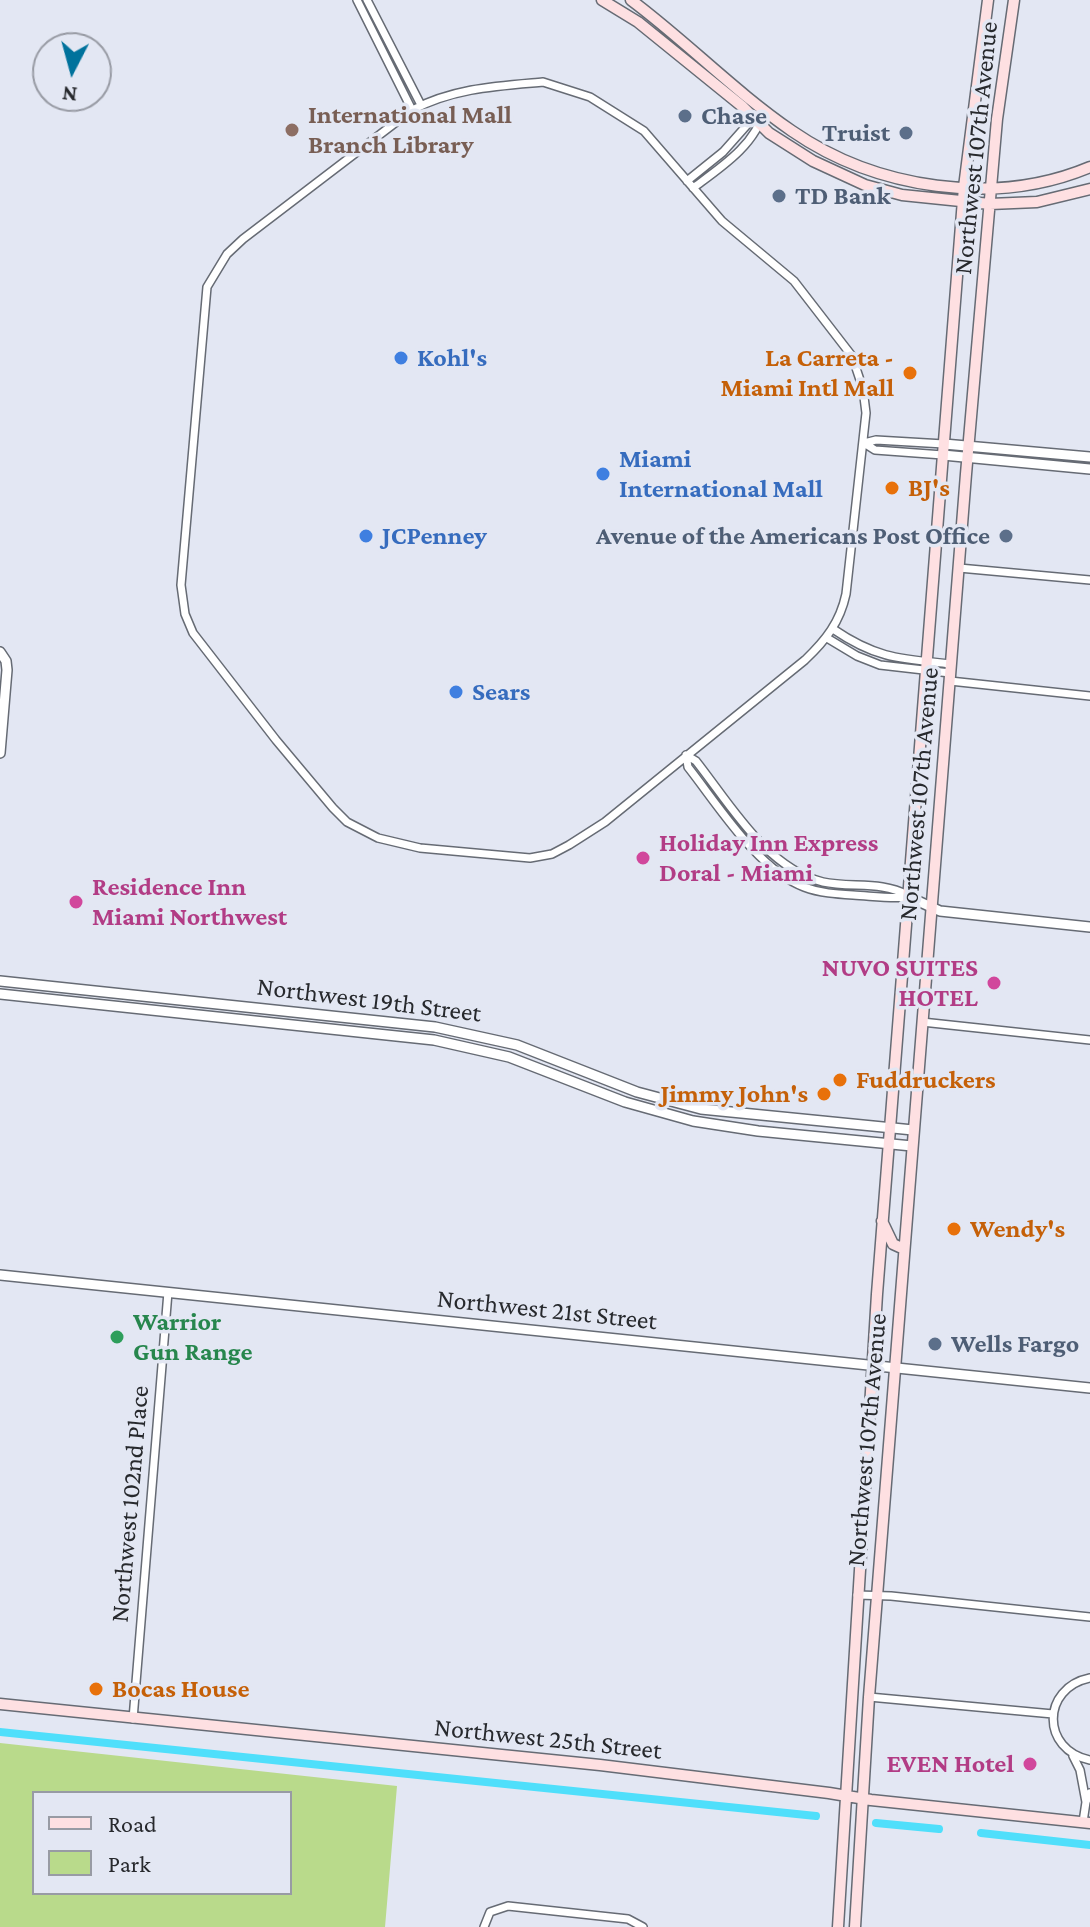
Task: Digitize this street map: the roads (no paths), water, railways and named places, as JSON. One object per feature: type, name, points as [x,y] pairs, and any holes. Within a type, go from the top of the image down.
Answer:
[{"type":"main road","points":[[602,0],[638,22],[756,122],[813,161],[865,185],[902,195],[990,204],[1037,202],[1090,189]]},
{"type":"main road","points":[[631,0],[804,140],[865,168],[914,182],[992,188],[1036,184],[1090,167]]},
{"type":"main road","name":"Northwest 107th Avenue","points":[[838,1927],[882,1221],[964,187],[988,0]]},
{"type":"main road","name":"Northwest 107th Avenue","points":[[855,1927],[869,1697],[967,457],[997,119],[1014,0]]},
{"type":"main road","points":[[638,22],[646,11]]},
{"type":"main road","points":[[882,1221],[893,1244],[904,1249]]},
{"type":"main road","name":"Northwest 25th Street","points":[[0,1704],[600,1765],[863,1799],[1087,1822]]},
{"type":"street","points":[[357,0],[412,110]]},
{"type":"street","points":[[367,0],[421,105]]},
{"type":"street","points":[[543,82],[590,97],[644,131],[722,221],[794,281],[849,351],[864,393],[864,443],[847,589],[843,609],[827,638],[798,666],[605,822],[552,854],[530,858],[400,845],[356,827],[333,808],[228,680],[193,633],[185,614],[181,585],[207,287],[211,277],[227,254],[243,239],[421,105],[473,88],[543,82]]},
{"type":"street","points":[[693,188],[731,158],[764,110]]},
{"type":"street","points":[[687,181],[756,122]]},
{"type":"street","points":[[864,443],[875,450],[944,449],[968,445],[1090,457]]},
{"type":"street","points":[[944,449],[967,457],[1090,469]]},
{"type":"street","points":[[959,568],[1090,580]]},
{"type":"street","points":[[833,629],[874,653],[950,673],[1090,696]]},
{"type":"street","points":[[827,638],[875,664],[926,666]]},
{"type":"street","points":[[0,753],[7,670],[1,653]]},
{"type":"street","points":[[686,755],[688,767],[753,849],[782,876],[805,888],[892,898],[909,897],[931,908],[1090,927]]},
{"type":"street","name":"Northwest 19th Street","points":[[0,981],[449,1029],[517,1045],[637,1092],[687,1106],[913,1130]]},
{"type":"street","name":"Northwest 19th Street","points":[[0,994],[434,1040],[509,1057],[625,1102],[693,1121],[758,1131],[912,1146]]},
{"type":"street","points":[[922,1022],[1090,1040]]},
{"type":"street","name":"Northwest 21st Street","points":[[0,1275],[1090,1388]]},
{"type":"street","name":"Northwest 102nd Place","points":[[133,1719],[168,1292]]},
{"type":"street","points":[[857,1595],[1090,1617]]},
{"type":"street","points":[[1087,1822],[1080,1770],[1072,1754],[1059,1741],[1053,1714],[1065,1690],[1080,1680],[1090,1678]]},
{"type":"street","points":[[869,1697],[1053,1714]]},
{"type":"street","points":[[1072,1754],[1090,1760]]},
{"type":"street","points":[[1086,1802],[1090,1793]]},
{"type":"street","points":[[484,1927],[493,1910],[508,1906],[630,1919],[642,1926]]},
{"type":"waterway","points":[[0,1732],[816,1816]]},
{"type":"waterway","points":[[876,1823],[939,1829]]},
{"type":"waterway","points":[[981,1833],[1090,1845]]},
{"type":"place","name":"Chase","points":[[685,116]]},
{"type":"place","name":"International Mall Branch Library","points":[[292,130]]},
{"type":"place","name":"Truist","points":[[906,133]]},
{"type":"place","name":"TD Bank","points":[[779,196]]},
{"type":"place","name":"Kohl's","points":[[401,358]]},
{"type":"place","name":"La Carreta - Miami Intl Mall","points":[[910,373]]},
{"type":"place","name":"Miami International Mall","points":[[603,474]]},
{"type":"place","name":"BJ's","points":[[892,488]]},
{"type":"place","name":"JCPenney","points":[[366,536]]},
{"type":"place","name":"Avenue of the Americans Post Office","points":[[1006,536]]},
{"type":"place","name":"Sears","points":[[456,692]]},
{"type":"place","name":"Holiday Inn Express Doral - Miami","points":[[643,858]]},
{"type":"place","name":"Residence Inn Miami Northwest","points":[[76,902]]},
{"type":"place","name":"NUVO SUITES HOTEL","points":[[994,983]]},
{"type":"place","name":"Fuddruckers","points":[[840,1080]]},
{"type":"place","name":"Jimmy John's","points":[[824,1094]]},
{"type":"place","name":"Wendy's","points":[[954,1229]]},
{"type":"place","name":"Warrior Gun Range","points":[[117,1337]]},
{"type":"place","name":"Wells Fargo","points":[[935,1344]]},
{"type":"place","name":"Bocas House","points":[[96,1689]]},
{"type":"place","name":"EVEN Hotel","points":[[1030,1764]]}]
